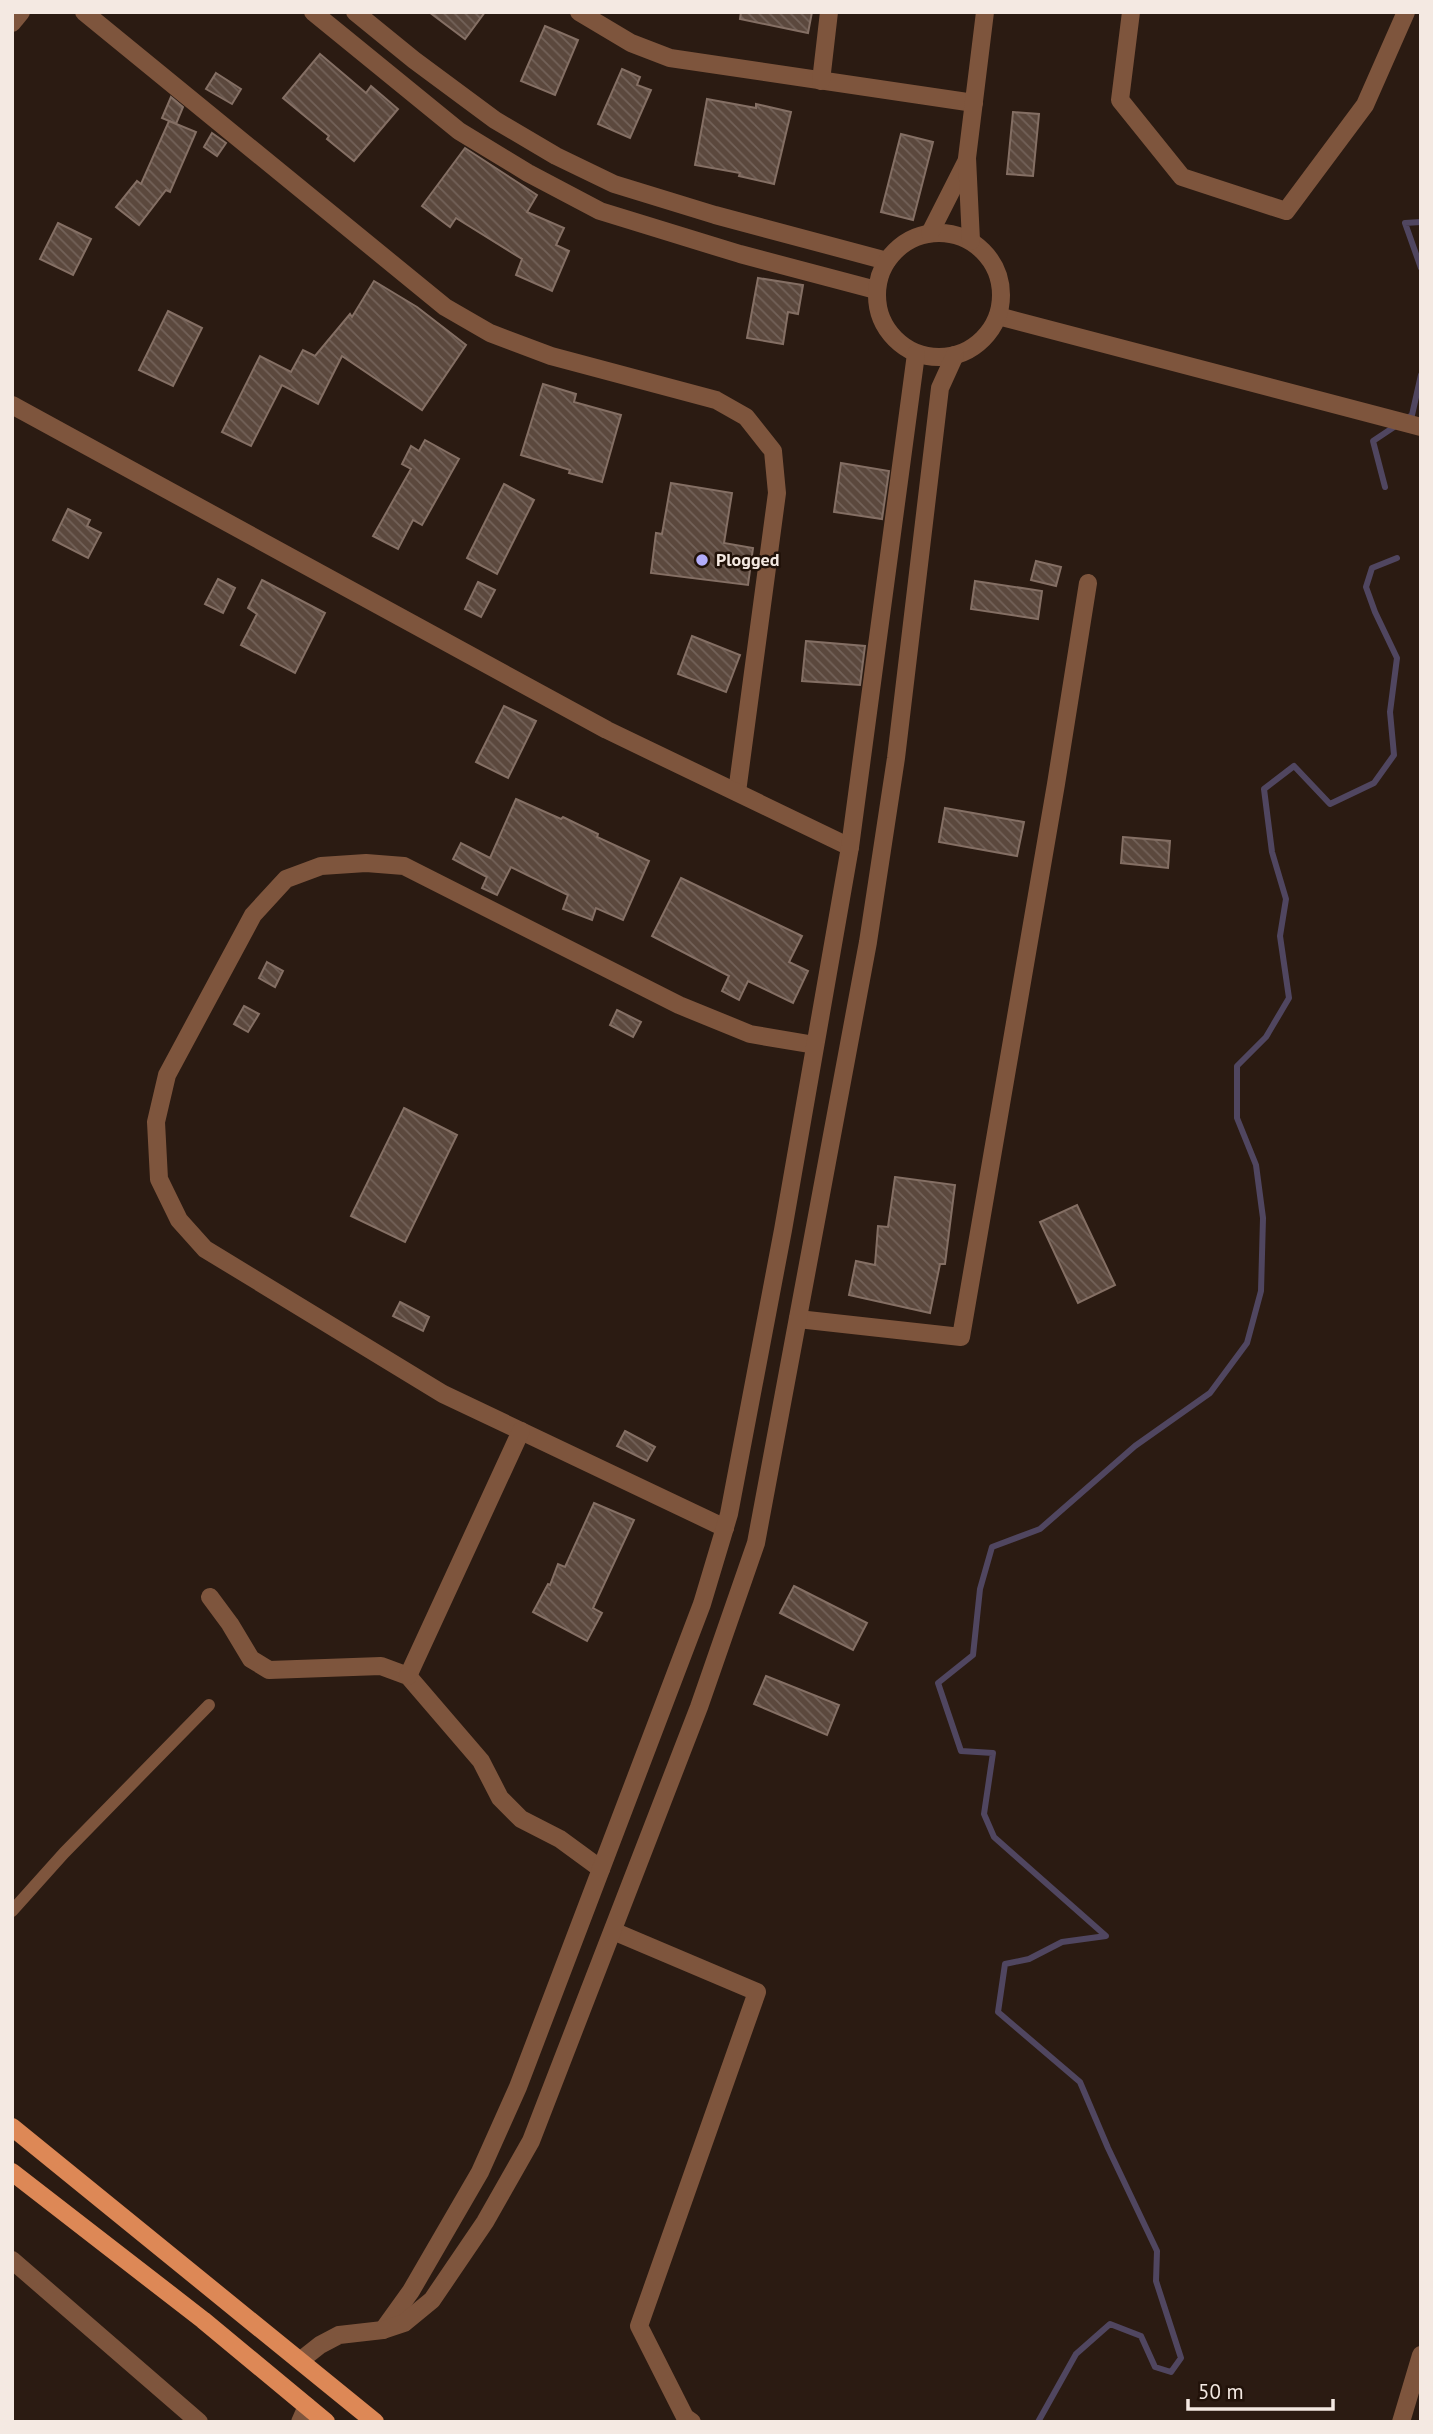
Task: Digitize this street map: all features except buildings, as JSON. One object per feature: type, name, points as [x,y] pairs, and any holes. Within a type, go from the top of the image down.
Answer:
[{"type":"main road","points":[[12,2127],[375,2422]]},
{"type":"main road","points":[[12,2172],[203,2320],[304,2414],[326,2422]]},
{"type":"street","points":[[12,23],[22,12]]},
{"type":"street","points":[[84,12],[445,307],[490,333],[551,356],[716,400],[746,417],[773,451],[777,493],[737,792]]},
{"type":"street","points":[[313,12],[460,131],[528,173],[600,211],[740,254],[876,290]]},
{"type":"street","points":[[355,12],[495,120],[556,156],[614,184],[715,215],[887,261]]},
{"type":"street","points":[[579,12],[632,43],[670,58],[974,103]]},
{"type":"street","points":[[821,81],[830,12]]},
{"type":"street","points":[[971,241],[967,158],[985,12]]},
{"type":"street","points":[[1131,12],[1120,100],[1182,177],[1286,211],[1365,105],[1406,12]]},
{"type":"street","points":[[930,233],[967,158]]},
{"type":"street","points":[[930,233],[952,233],[971,241],[987,255],[998,274],[1002,295],[998,316],[988,333],[973,347],[955,355],[936,358],[916,354],[899,344],[886,328],[878,310],[876,290],[881,270],[887,261],[893,252],[910,239],[930,233]]},
{"type":"street","points":[[998,316],[1421,427]]},
{"type":"street","points":[[383,2330],[411,2291],[480,2172],[518,2087],[702,1604],[725,1528],[780,1244],[850,847],[916,354]]},
{"type":"street","points":[[301,2360],[320,2345],[340,2335],[383,2330],[404,2323],[432,2300],[485,2222],[531,2141],[699,1707],[756,1543],[868,943],[896,758],[940,388],[955,355]]},
{"type":"street","points":[[12,405],[607,730],[850,847]]},
{"type":"street","points":[[798,1319],[961,1337],[1088,583]]},
{"type":"street","points":[[725,1528],[432,1387],[205,1249],[179,1220],[159,1179],[156,1122],[167,1075],[253,915],[286,879],[320,866],[366,863],[404,866],[679,1005],[750,1034],[815,1045]]},
{"type":"street","points":[[408,1675],[522,1431]]},
{"type":"street","points":[[210,1598],[251,1659],[269,1670],[381,1666],[408,1675],[481,1761],[500,1798],[521,1819],[560,1839],[601,1869]]},
{"type":"street","points":[[613,1931],[757,1992],[639,2326],[684,2417],[692,2422]]},
{"type":"street","points":[[12,2260],[199,2422]]},
{"type":"street","points":[[1401,2422],[1421,2355]]},
{"type":"lane","points":[[12,1911],[64,1853],[209,1705]]},
{"type":"waterway","points":[[1421,222],[1405,223],[1421,268]]},
{"type":"waterway","points":[[1385,487],[1373,441],[1412,415],[1421,375]]},
{"type":"waterway","points":[[1038,2422],[1076,2354],[1110,2324],[1141,2336],[1155,2367],[1171,2372],[1181,2358],[1156,2281],[1157,2251],[1080,2082],[998,2012],[1005,1964],[1029,1959],[1062,1942],[1106,1936],[994,1837],[984,1814],[993,1753],[961,1751],[938,1683],[973,1655],[980,1589],[992,1547],[1040,1529],[1135,1446],[1210,1393],[1247,1343],[1261,1291],[1263,1218],[1256,1165],[1237,1118],[1237,1066],[1266,1037],[1289,998],[1280,936],[1286,899],[1272,852],[1264,789],[1294,766],[1330,804],[1374,783],[1394,755],[1390,712],[1397,658],[1366,587],[1372,568],[1397,558]]},
{"type":"place","name":"Plogged","points":[[702,560]]}]
